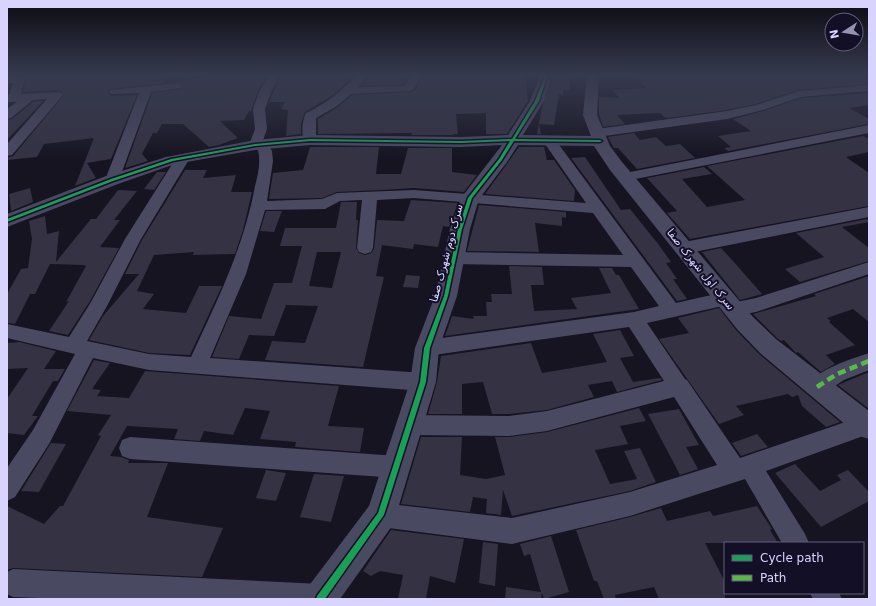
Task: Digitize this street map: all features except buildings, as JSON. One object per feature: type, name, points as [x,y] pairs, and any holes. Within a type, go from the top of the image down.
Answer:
[{"type":"street","points":[[7,115],[23,102]]},
{"type":"street","points":[[7,152],[50,102]]},
{"type":"street","points":[[112,180],[141,102]]},
{"type":"street","points":[[255,145],[261,128],[259,109],[261,102]]},
{"type":"street","points":[[310,140],[310,116],[326,110],[335,102]]},
{"type":"street","name":"سرک دوم شهرک صفا","points":[[321,598],[381,515],[423,382],[427,348],[446,296],[460,229],[470,198],[501,160],[536,102]]},
{"type":"street","name":"سرک اول شهرک صفا","points":[[591,102],[590,115],[602,146],[625,177],[745,324],[768,346],[817,387],[867,426]]},
{"type":"street","points":[[8,217],[112,180],[183,158],[255,145],[310,140],[461,142],[512,140],[549,141],[598,137],[727,115],[759,108],[775,102]]},
{"type":"street","points":[[625,177],[869,129]]},
{"type":"street","points":[[549,141],[672,310]]},
{"type":"street","points":[[197,366],[247,250],[260,206],[266,163],[265,150],[263,147],[255,145]]},
{"type":"street","points":[[7,489],[41,437],[72,380],[80,347],[98,306],[133,239],[183,158]]},
{"type":"street","points":[[260,206],[325,204],[337,197],[414,194],[599,209]]},
{"type":"street","points":[[365,248],[370,195]]},
{"type":"street","points":[[684,248],[869,212]]},
{"type":"street","points":[[454,258],[636,261]]},
{"type":"street","points":[[427,348],[634,319],[672,310],[729,304],[756,305],[869,268]]},
{"type":"street","points":[[634,319],[680,386],[795,542]]},
{"type":"street","points":[[7,331],[149,362],[423,382]]},
{"type":"street","points":[[817,387],[837,374],[869,361]]},
{"type":"street","points":[[409,425],[509,426],[547,421],[680,386]]},
{"type":"street","points":[[381,515],[512,531],[630,504],[867,426]]},
{"type":"street","points":[[130,448],[397,467]]},
{"type":"street","points":[[13,583],[321,598]]},
{"type":"marked path","points":[[817,387],[837,374],[869,361]]},
{"type":"cycle path","points":[[320,599],[381,515],[423,382],[427,348],[446,296],[460,229],[470,198],[501,159],[536,102]]},
{"type":"cycle path","points":[[7,221],[112,180],[172,160],[255,145],[310,140],[461,142],[512,140],[600,141]]}]
